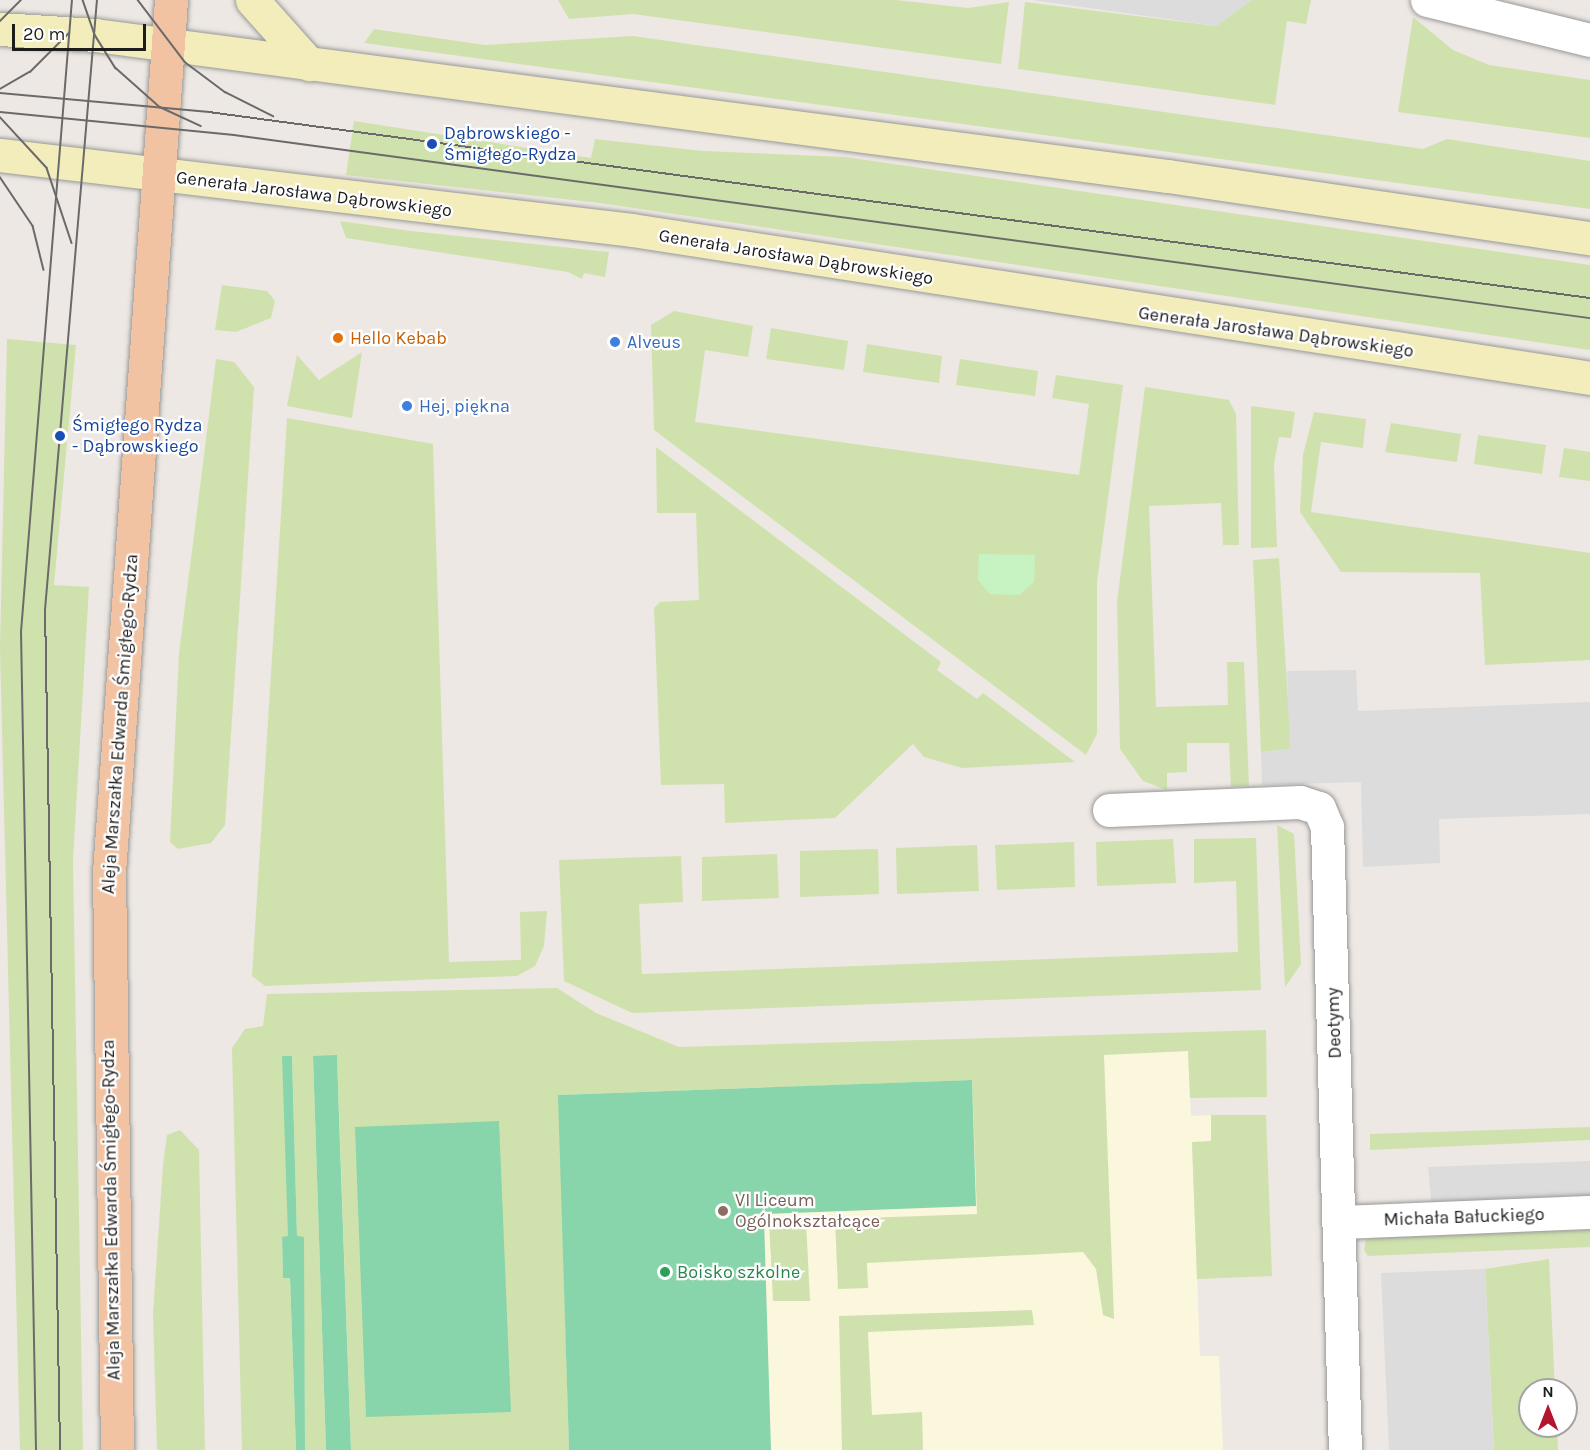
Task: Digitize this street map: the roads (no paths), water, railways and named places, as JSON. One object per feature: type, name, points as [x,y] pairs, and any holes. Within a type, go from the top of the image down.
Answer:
[{"type":"main road","name":"Aleja Marszałka Edwarda Śmigłego-Rydza","points":[[117,1450],[106,950],[122,654],[161,176],[171,0]]},
{"type":"main road","points":[[252,0],[309,64]]},
{"type":"main road","points":[[0,29],[169,45],[1168,176],[1590,238]]},
{"type":"main road","name":"Generała Jarosława Dąbrowskiego","points":[[0,155],[161,176],[632,230],[1590,378]]},
{"type":"street","points":[[1427,0],[1590,40]]},
{"type":"street","name":"Deotymy","points":[[1108,810],[1256,801],[1319,808],[1327,827],[1345,1450]]},
{"type":"street","name":"Michała Bałuckiego","points":[[1339,1222],[1590,1212]]},
{"type":"tram line","points":[[0,21],[21,0]]},
{"type":"tram line","points":[[36,1450],[21,632],[72,0]]},
{"type":"tram line","points":[[83,0],[95,35],[116,68],[160,107],[201,126]]},
{"type":"tram line","points":[[60,1450],[45,610],[97,0]]},
{"type":"tram line","points":[[138,0],[185,62],[225,92],[273,116]]},
{"type":"tram line","points":[[0,89],[30,72],[69,33]]},
{"type":"tram line","points":[[0,93],[209,112],[1590,298]]},
{"type":"tram line","points":[[0,112],[234,135],[1590,318]]},
{"type":"tram line","points":[[0,117],[47,168],[72,243]]},
{"type":"tram line","points":[[0,177],[33,226],[44,270]]},
{"type":"place","name":"Dąbrowskiego - Śmigłego-Rydza","points":[[432,144]]},
{"type":"place","name":"Hello Kebab","points":[[338,338]]},
{"type":"place","name":"Alveus","points":[[615,342]]},
{"type":"place","name":"Hej, piękna","points":[[407,406]]},
{"type":"place","name":"Śmigłego Rydza - Dąbrowskiego","points":[[60,436]]},
{"type":"place","name":"VI Liceum Ogólnokształcące","points":[[723,1211]]},
{"type":"place","name":"Boisko szkolne","points":[[665,1272]]}]
